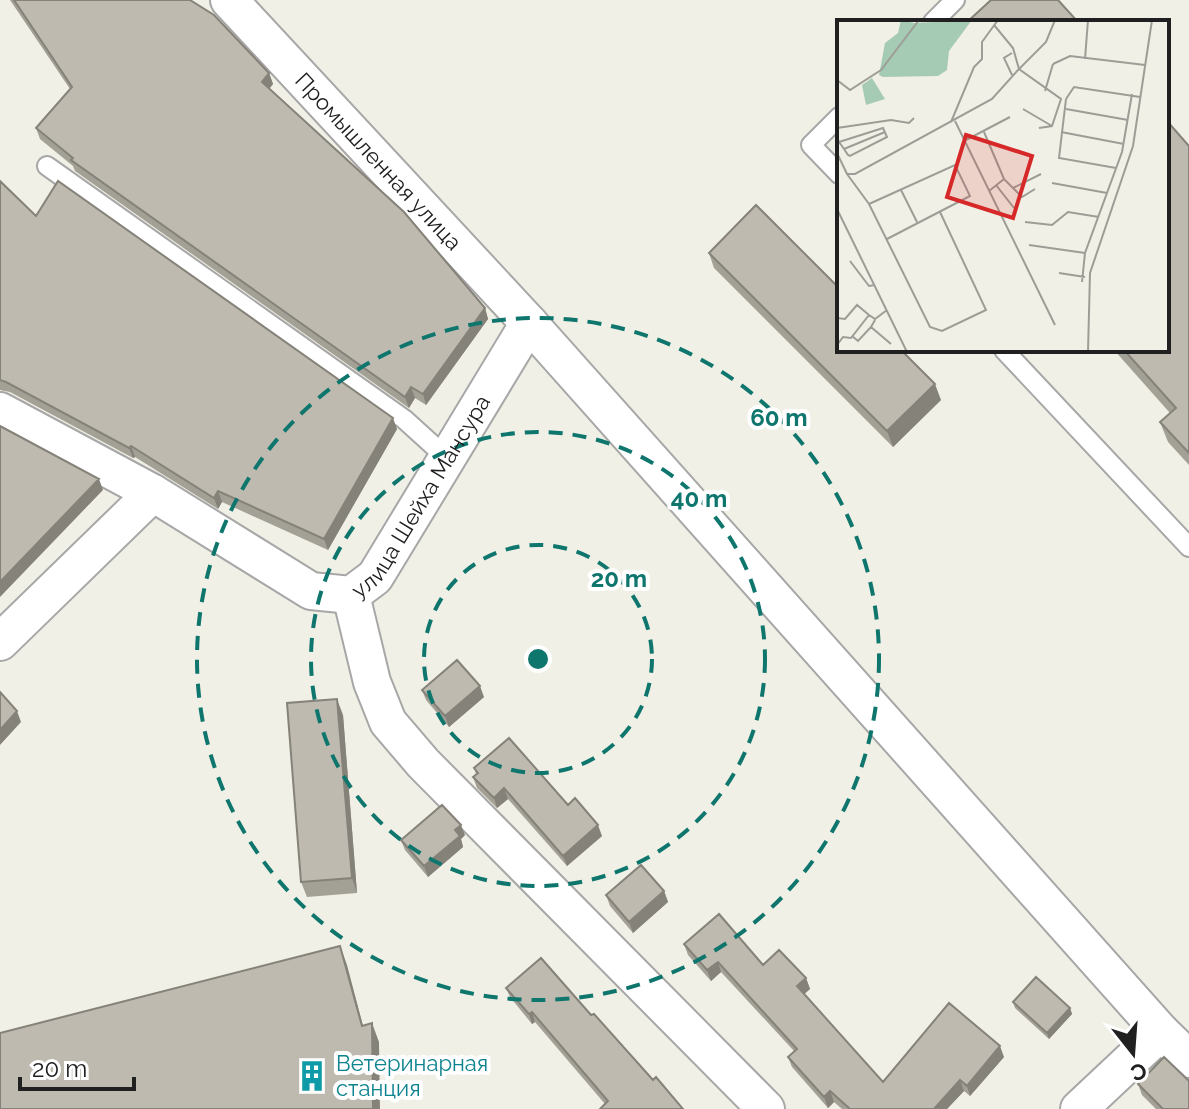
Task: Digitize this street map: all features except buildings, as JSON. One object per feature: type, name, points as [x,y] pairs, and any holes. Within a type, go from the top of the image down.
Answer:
[{"type":"street","name":"Промышленная улица","points":[[229,0],[529,323],[1161,1032],[1189,1059]]},
{"type":"street","name":"улица Шейха Мансура","points":[[0,411],[153,493],[311,591],[351,595],[375,577],[529,323]]},
{"type":"street","points":[[0,642],[153,493]]},
{"type":"street","points":[[351,595],[372,682],[388,722],[423,763],[766,1109]]},
{"type":"street","points":[[1079,1109],[1161,1032]]},
{"type":"lane","points":[[935,20],[955,0]]},
{"type":"lane","points":[[837,119],[811,145],[837,172]]},
{"type":"lane","points":[[47,166],[404,419],[447,458]]},
{"type":"lane","points":[[1006,352],[1189,547]]},
{"type":"place","name":"Ветеринарная станция","points":[[312,1076]]}]
